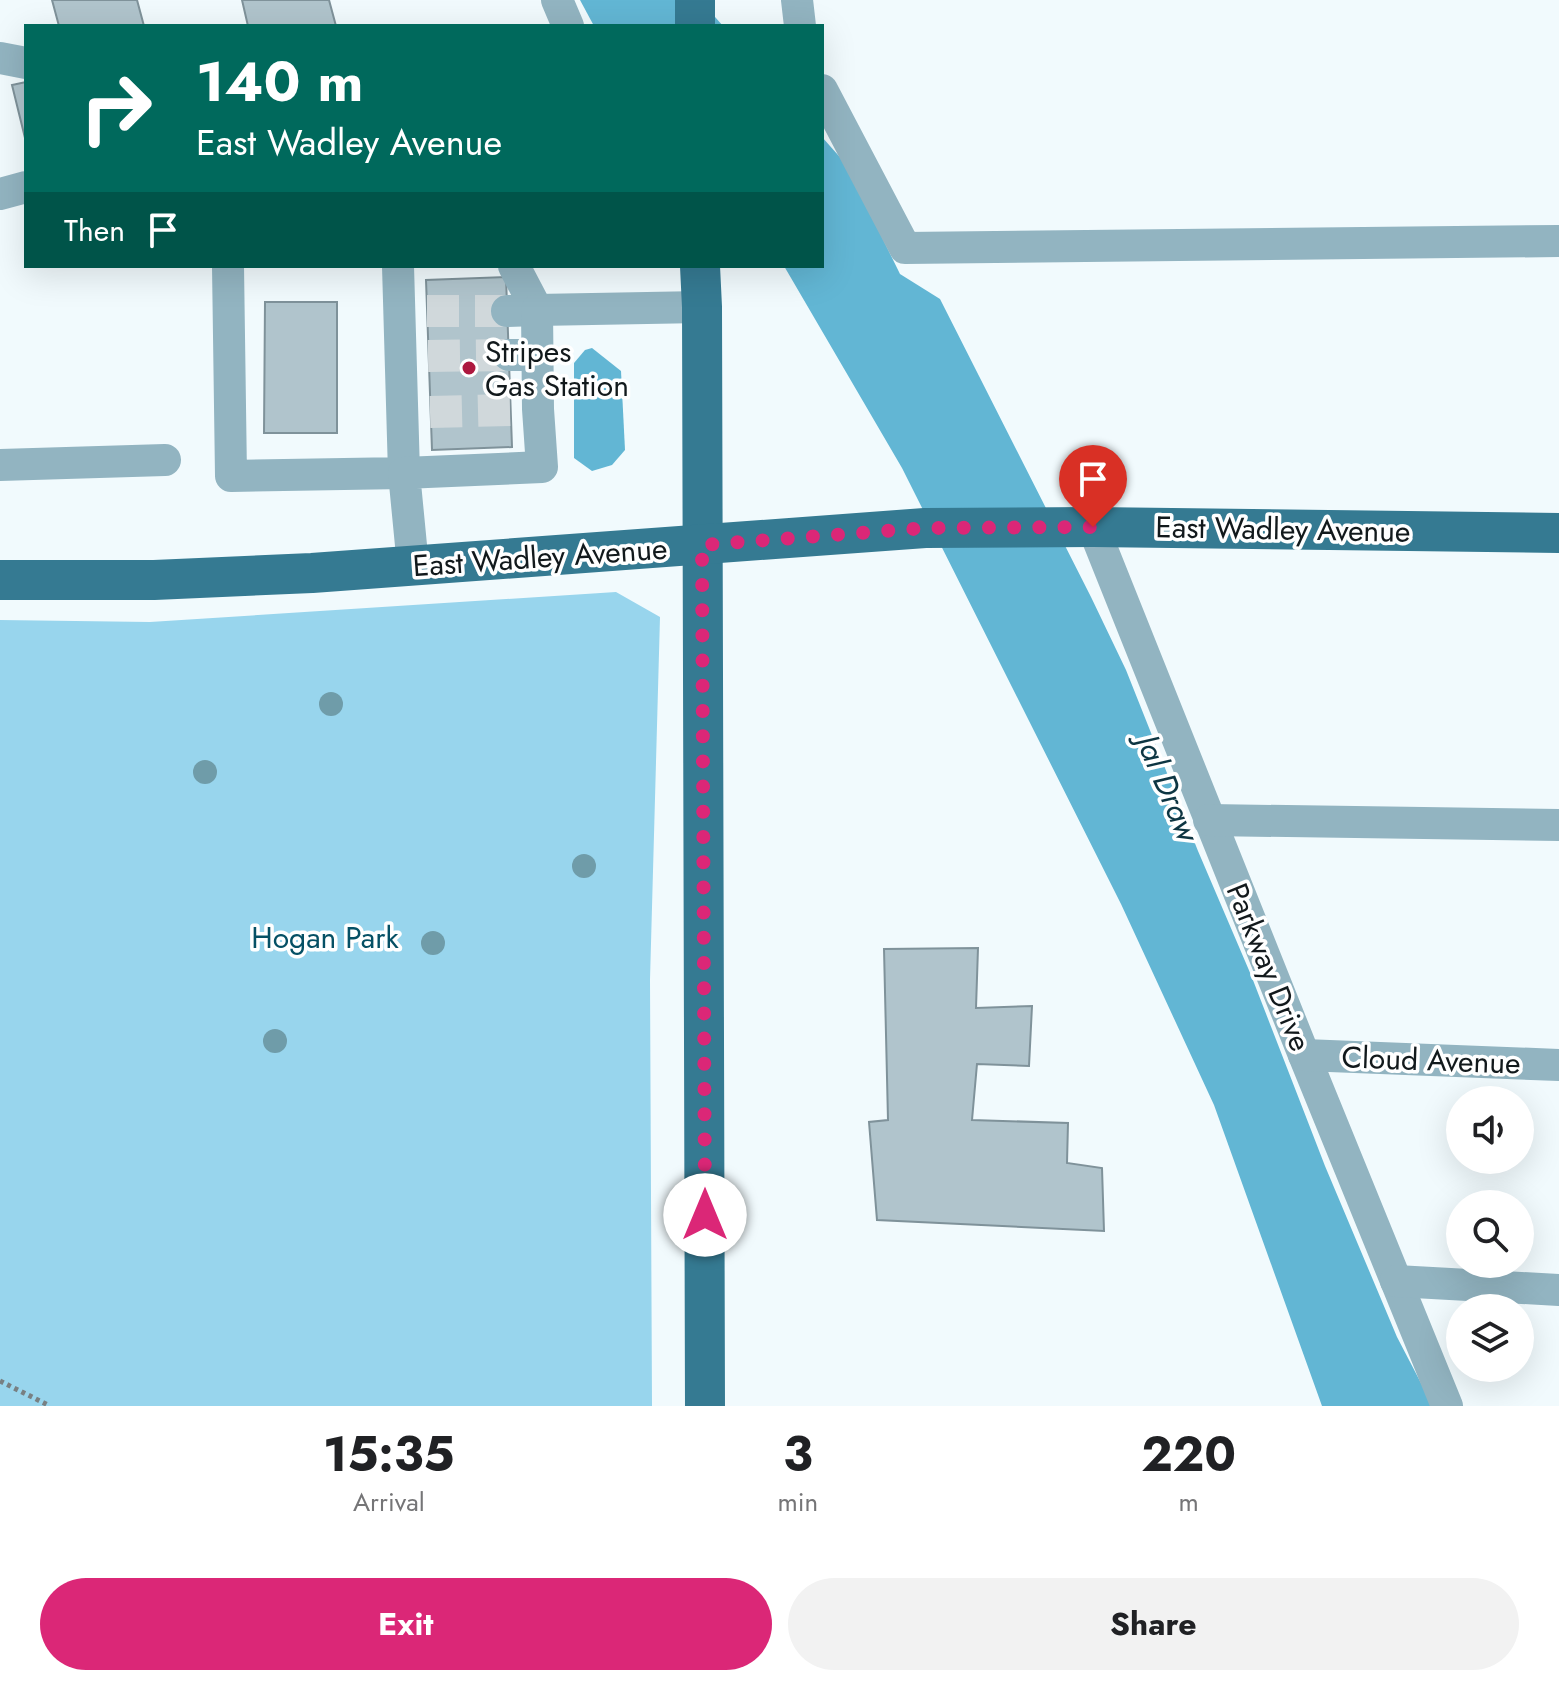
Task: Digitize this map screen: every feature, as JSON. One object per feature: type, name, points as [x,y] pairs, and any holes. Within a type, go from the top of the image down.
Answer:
[{"type":"main road","points":[[695,0],[695,24]]},
{"type":"main road","points":[[700,268],[705,1406]]},
{"type":"main road","name":"East Wadley Avenue","points":[[0,580],[154,580],[312,573],[925,528],[1559,533]]},
{"type":"street","points":[[557,0],[567,24]]},
{"type":"street","points":[[797,0],[800,24]]},
{"type":"street","points":[[0,58],[24,63]]},
{"type":"street","points":[[824,94],[905,248],[1559,241]]},
{"type":"street","points":[[0,194],[24,188]]},
{"type":"street","points":[[228,268],[231,476],[542,467],[525,410],[522,310],[514,268]]},
{"type":"street","points":[[399,268],[413,311],[416,412],[404,473],[413,566]]},
{"type":"street","points":[[522,310],[702,307]]},
{"type":"street","points":[[0,465],[165,460]]},
{"type":"street","name":"Parkway Drive","points":[[1093,527],[1447,1406]]},
{"type":"street","points":[[1209,820],[1559,825]]},
{"type":"street","name":"Cloud Avenue","points":[[1304,1055],[1559,1065]]},
{"type":"street","points":[[1396,1281],[1559,1290]]},
{"type":"path","points":[[0,1381],[50,1406]]},
{"type":"green space","name":"Hogan Park","points":[[616,592],[660,617],[650,980],[652,1406],[0,1406],[0,620],[150,622]]},
{"type":"water","points":[[580,0],[700,0],[721,24],[593,24]]},
{"type":"water","name":"Jal Draw","points":[[824,139],[846,164],[900,274],[940,299],[1091,597],[1126,670],[1397,1337],[1433,1406],[1322,1406],[1214,1105],[1121,904],[902,468],[785,268],[824,268]]},
{"type":"water","points":[[592,348],[621,371],[625,450],[612,465],[592,471],[574,458],[574,363],[585,350]]},
{"type":"building","points":[[52,0],[137,0],[143,24],[58,24]]},
{"type":"building","points":[[242,0],[329,0],[335,24],[248,24]]},
{"type":"building","points":[[24,82],[24,134],[12,85]]},
{"type":"building","name":"Stripes Gas Station","points":[[506,277],[512,447],[432,450],[426,280]]},
{"type":"building","points":[[265,302],[337,302],[337,433],[264,433]]},
{"type":"building","points":[[978,948],[976,1008],[1032,1006],[1029,1066],[977,1064],[972,1120],[1068,1123],[1067,1163],[1102,1168],[1104,1231],[877,1220],[869,1122],[888,1120],[884,949]]},
{"type":"tunnel","points":[[427,311],[507,311]]},
{"type":"tunnel","points":[[428,356],[509,355]]},
{"type":"tunnel","points":[[430,412],[511,410]]},
{"type":"place","name":"Stripes Gas Station","points":[[469,368]]},
{"type":"route","points":[[705,1215],[702,545],[925,528],[1093,527]]}]
